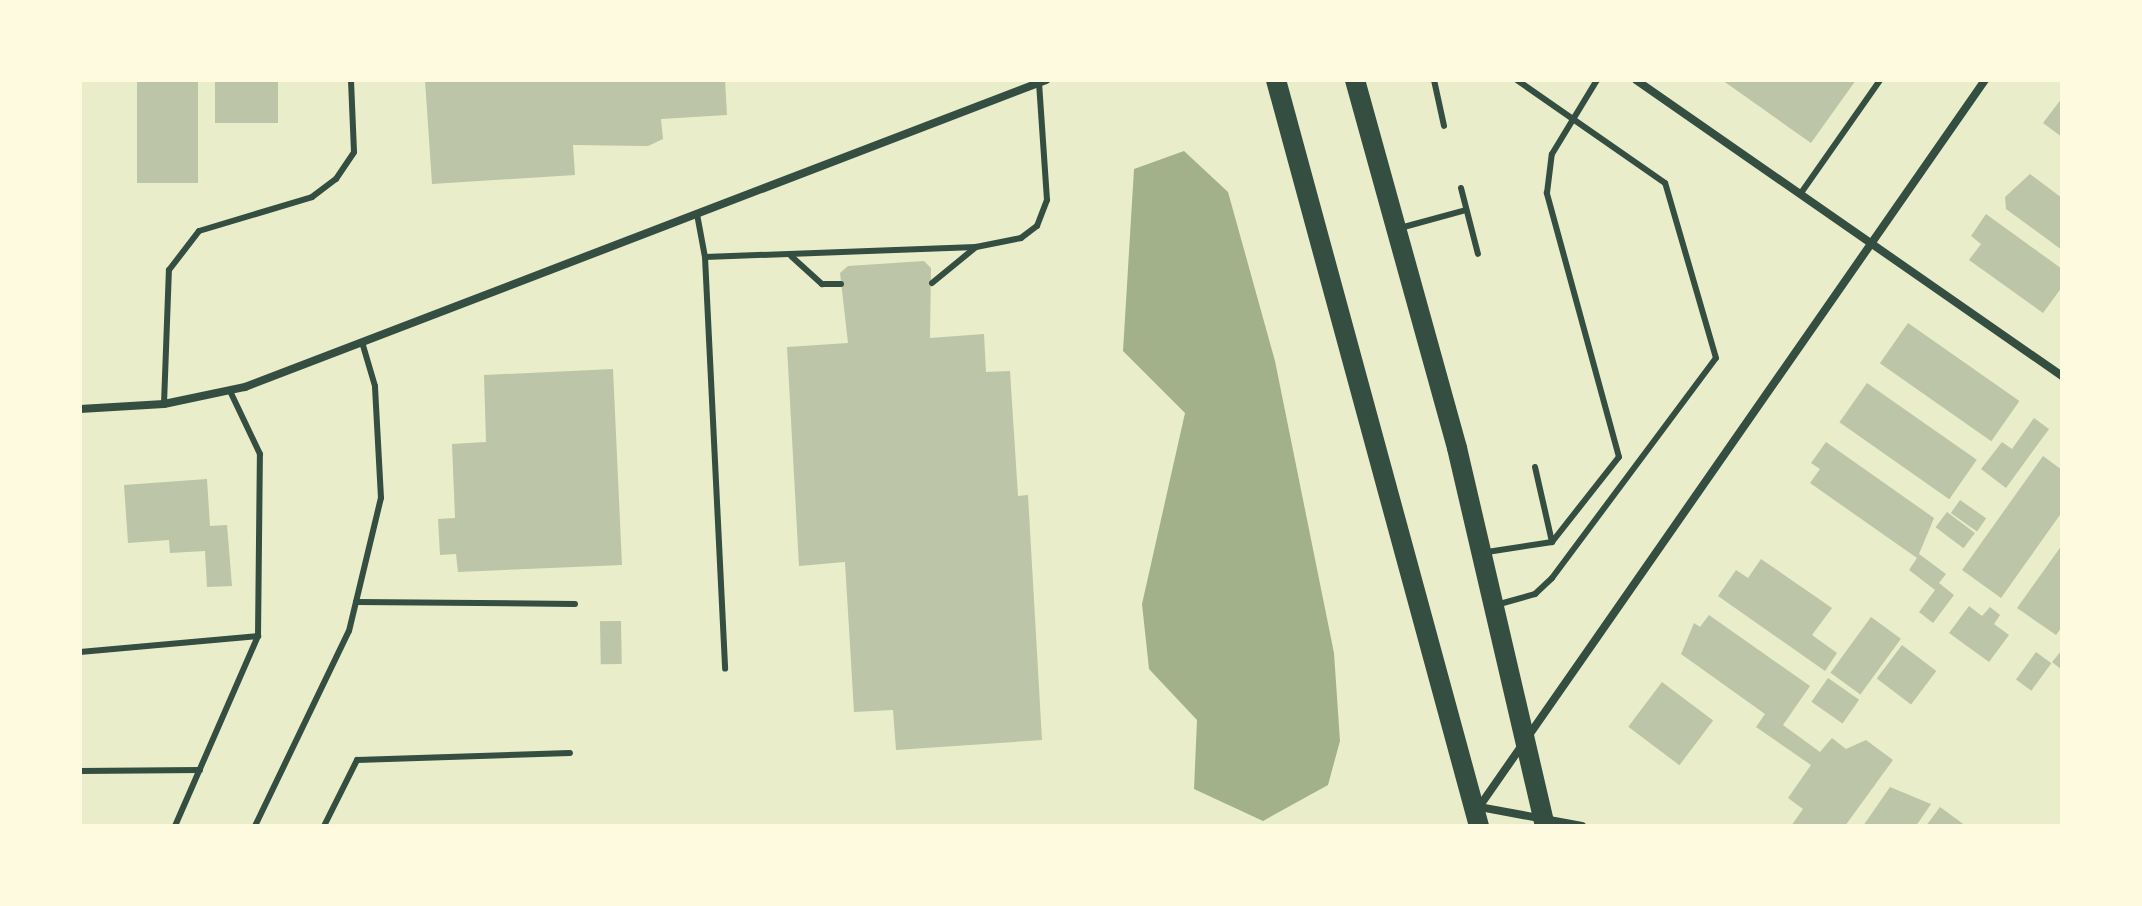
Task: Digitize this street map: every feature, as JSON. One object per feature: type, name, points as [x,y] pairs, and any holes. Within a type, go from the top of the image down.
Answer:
[{"type":"main road","points":[[1276,80],[1479,816]]},
{"type":"main road","points":[[1355,80],[1483,553],[1544,822]]},
{"type":"street","points":[[1636,80],[1872,241],[2062,376]]},
{"type":"street","points":[[1582,826],[1479,816],[1527,738],[1985,80]]},
{"type":"street","points":[[80,409],[164,404],[230,391],[1042,81]]},
{"type":"lane","points":[[164,404],[169,270],[181,249],[199,231],[312,197],[336,179],[354,152],[351,80]]},
{"type":"lane","points":[[1434,80],[1444,126]]},
{"type":"lane","points":[[1496,605],[1535,594],[1552,578],[1716,358],[1665,183],[1517,80]]},
{"type":"lane","points":[[1483,553],[1552,542],[1619,457],[1547,193],[1552,154],[1597,80]]},
{"type":"lane","points":[[1801,193],[1880,80]]},
{"type":"lane","points":[[705,257],[976,247],[1021,238],[1037,226],[1047,200],[1042,81]]},
{"type":"lane","points":[[1461,188],[1478,254]]},
{"type":"lane","points":[[1396,229],[1466,210]]},
{"type":"lane","points":[[697,214],[705,257],[725,669]]},
{"type":"lane","points":[[932,283],[976,247]]},
{"type":"lane","points":[[791,256],[822,284],[841,284]]},
{"type":"lane","points":[[255,826],[349,631],[381,498],[375,386],[362,342]]},
{"type":"lane","points":[[175,826],[258,636],[260,454],[230,391]]},
{"type":"lane","points":[[1535,467],[1552,542]]},
{"type":"lane","points":[[356,602],[575,604]]},
{"type":"lane","points":[[80,652],[258,636]]},
{"type":"lane","points":[[324,826],[357,760],[570,753]]},
{"type":"lane","points":[[80,771],[200,770]]},
{"type":"shaded area","points":[[1184,151],[1228,192],[1275,361],[1334,653],[1340,741],[1328,785],[1263,821],[1194,789],[1197,720],[1149,669],[1142,604],[1185,413],[1123,351],[1134,169]]},
{"type":"building","points":[[137,80],[198,80],[198,183],[137,183]]},
{"type":"building","points":[[215,80],[278,80],[278,123],[215,123]]},
{"type":"building","points":[[425,80],[725,80],[727,115],[661,119],[663,139],[648,146],[573,145],[575,175],[432,184]]},
{"type":"building","points":[[1722,80],[1856,80],[1811,143]]},
{"type":"building","points":[[2062,98],[2062,137],[2043,123]]},
{"type":"building","points":[[2030,174],[2062,198],[2062,250],[2006,209],[2005,197]]},
{"type":"building","points":[[1986,214],[2062,269],[2062,287],[2043,313],[1969,260],[1981,244],[1971,236]]},
{"type":"building","points":[[924,261],[931,268],[930,338],[984,334],[986,372],[1010,371],[1018,496],[1028,495],[1042,740],[896,750],[893,710],[854,712],[845,562],[799,566],[787,347],[848,343],[840,273],[848,266]]},
{"type":"building","points":[[1908,323],[2019,401],[1991,441],[1880,363]]},
{"type":"building","points":[[613,369],[622,565],[458,572],[456,554],[440,555],[438,519],[455,518],[452,444],[486,442],[484,375]]},
{"type":"building","points":[[1867,383],[1977,460],[1949,499],[1839,422]]},
{"type":"building","points":[[2034,418],[2049,429],[2006,488],[1981,469],[2002,442],[2012,449]]},
{"type":"building","points":[[1826,442],[1934,518],[1919,554],[1946,574],[1939,583],[1954,595],[1933,623],[1919,612],[1935,590],[1909,570],[1917,558],[1810,483],[1820,469],[1811,463]]},
{"type":"building","points":[[2043,456],[2062,470],[2062,512],[2001,598],[1962,570]]},
{"type":"building","points":[[207,479],[210,526],[227,525],[232,586],[207,587],[205,551],[170,553],[169,540],[128,543],[124,485]]},
{"type":"building","points":[[1960,500],[1986,518],[1977,531],[1951,513]]},
{"type":"building","points":[[1947,512],[1975,533],[1964,548],[1936,527]]},
{"type":"building","points":[[2062,545],[2062,627],[2056,635],[2017,608]]},
{"type":"building","points":[[1761,559],[1832,608],[1812,635],[1837,653],[1825,671],[1718,596],[1736,570],[1748,578]]},
{"type":"building","points":[[1969,606],[1982,616],[1990,607],[2000,615],[1994,624],[2009,635],[1989,662],[1949,633]]},
{"type":"building","points":[[1709,615],[1810,686],[1783,725],[1820,752],[1832,738],[1846,749],[1866,740],[1893,760],[1845,826],[1791,826],[1803,809],[1788,798],[1811,765],[1756,727],[1765,714],[1681,654],[1694,623],[1700,627]]},
{"type":"building","points":[[1871,617],[1901,639],[1860,695],[1830,673]]},
{"type":"building","points":[[600,621],[621,621],[622,664],[601,664]]},
{"type":"building","points":[[1902,645],[1936,671],[1911,704],[1877,679]]},
{"type":"building","points":[[2062,650],[2062,670],[2052,662]]},
{"type":"building","points":[[2036,652],[2051,663],[2031,691],[2016,680]]},
{"type":"building","points":[[1828,678],[1859,700],[1842,724],[1811,702]]},
{"type":"building","points":[[1662,682],[1713,721],[1679,765],[1628,727]]},
{"type":"building","points":[[1890,787],[1931,804],[1916,826],[1863,826]]},
{"type":"building","points":[[1940,807],[1966,826],[1926,826]]}]
